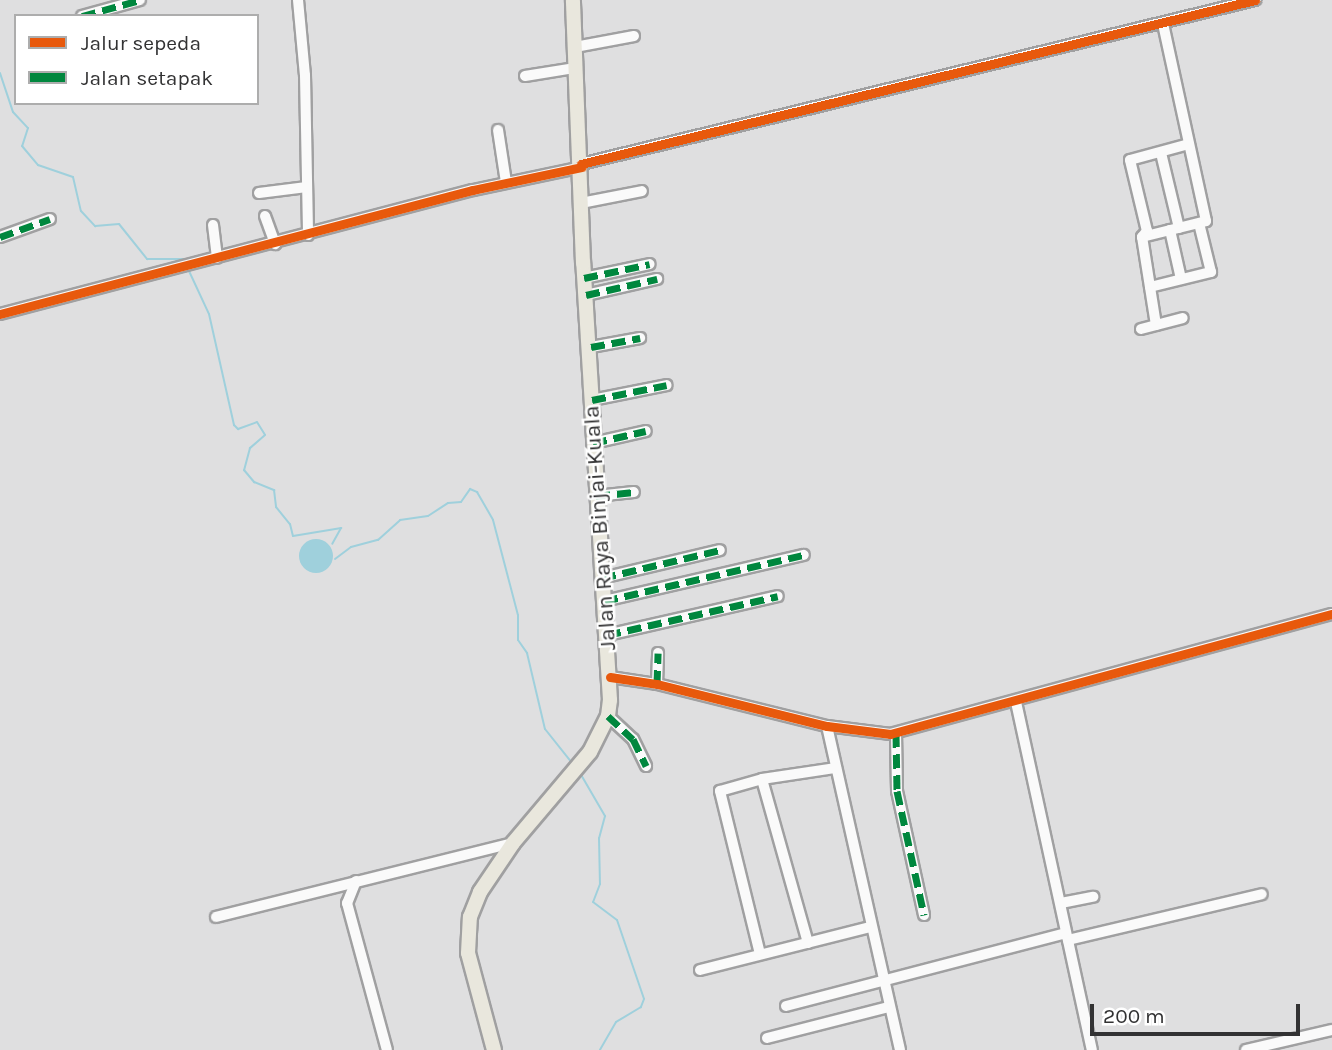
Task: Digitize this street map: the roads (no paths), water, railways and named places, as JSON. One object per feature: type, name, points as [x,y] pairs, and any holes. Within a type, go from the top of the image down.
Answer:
[{"type":"main road","name":"Jalan Raya Binjai-Kuala","points":[[494,1050],[467,937],[480,892],[513,843],[590,752],[608,716],[610,677],[593,443],[591,347],[584,278],[573,0]]},
{"type":"street","points":[[89,14],[140,0]]},
{"type":"street","points":[[298,0],[308,235]]},
{"type":"street","points":[[0,314],[506,182],[1255,0]]},
{"type":"street","points":[[1142,237],[1206,221],[1163,24]]},
{"type":"street","points":[[575,47],[634,36]]},
{"type":"street","points":[[526,76],[575,68]]},
{"type":"street","points":[[498,130],[506,182]]},
{"type":"street","points":[[1156,325],[1142,237],[1146,231],[1130,160],[1189,144]]},
{"type":"street","points":[[1161,153],[1181,279]]},
{"type":"street","points":[[259,193],[307,187]]},
{"type":"street","points":[[582,203],[642,191]]},
{"type":"street","points":[[265,216],[275,244]]},
{"type":"street","points":[[0,237],[50,219]]},
{"type":"street","points":[[1150,287],[1211,272],[1199,223]]},
{"type":"street","points":[[213,225],[218,258]]},
{"type":"street","points":[[584,278],[650,264]]},
{"type":"street","points":[[586,295],[657,279]]},
{"type":"street","points":[[1141,329],[1184,318]]},
{"type":"street","points":[[591,347],[640,338]]},
{"type":"street","points":[[592,400],[667,385]]},
{"type":"street","points":[[593,443],[646,431]]},
{"type":"street","points":[[596,496],[634,492]]},
{"type":"street","points":[[602,578],[720,550]]},
{"type":"street","points":[[604,601],[804,555]]},
{"type":"street","points":[[607,635],[778,596]]},
{"type":"street","points":[[610,677],[657,684],[827,726],[896,733],[1332,614]]},
{"type":"street","points":[[657,684],[658,653]]},
{"type":"street","points":[[1016,702],[1092,1050]]},
{"type":"street","points":[[608,716],[633,739],[646,766]]},
{"type":"street","points":[[827,726],[867,890],[870,927],[900,1050]]},
{"type":"street","points":[[896,733],[897,791],[923,915]]},
{"type":"street","points":[[760,954],[720,792],[762,779],[836,768]]},
{"type":"street","points":[[762,779],[808,943]]},
{"type":"street","points":[[216,917],[513,843]]},
{"type":"street","points":[[356,881],[347,903],[387,1050]]},
{"type":"street","points":[[322,890],[347,903]]},
{"type":"street","points":[[786,1006],[881,978],[1262,894]]},
{"type":"street","points":[[1062,904],[1093,897]]},
{"type":"street","points":[[700,970],[870,927]]},
{"type":"street","points":[[767,1038],[889,1007]]},
{"type":"street","points":[[1246,1050],[1332,1030]]},
{"type":"water","points":[[316,539],[328,544],[333,556],[328,568],[316,573],[304,568],[299,556],[304,544]]},
{"type":"waterway","points":[[0,73],[13,112],[28,128],[22,146],[38,165],[73,177],[81,211],[95,226],[119,224],[147,259],[184,259]]},
{"type":"waterway","points":[[189,271],[209,314],[234,425],[238,429],[257,422],[265,435],[250,448],[244,470],[254,482],[274,490],[276,507],[290,524],[293,536],[341,528],[332,544]]},
{"type":"waterway","points":[[335,559],[351,547],[378,540],[400,520],[428,516],[448,503],[461,502],[470,489],[477,492],[493,520],[518,615],[518,640],[527,653],[545,729],[572,763]]},
{"type":"waterway","points":[[580,773],[605,816],[599,838],[600,884],[593,902],[617,920],[644,999],[641,1007],[616,1022],[600,1050]]}]
